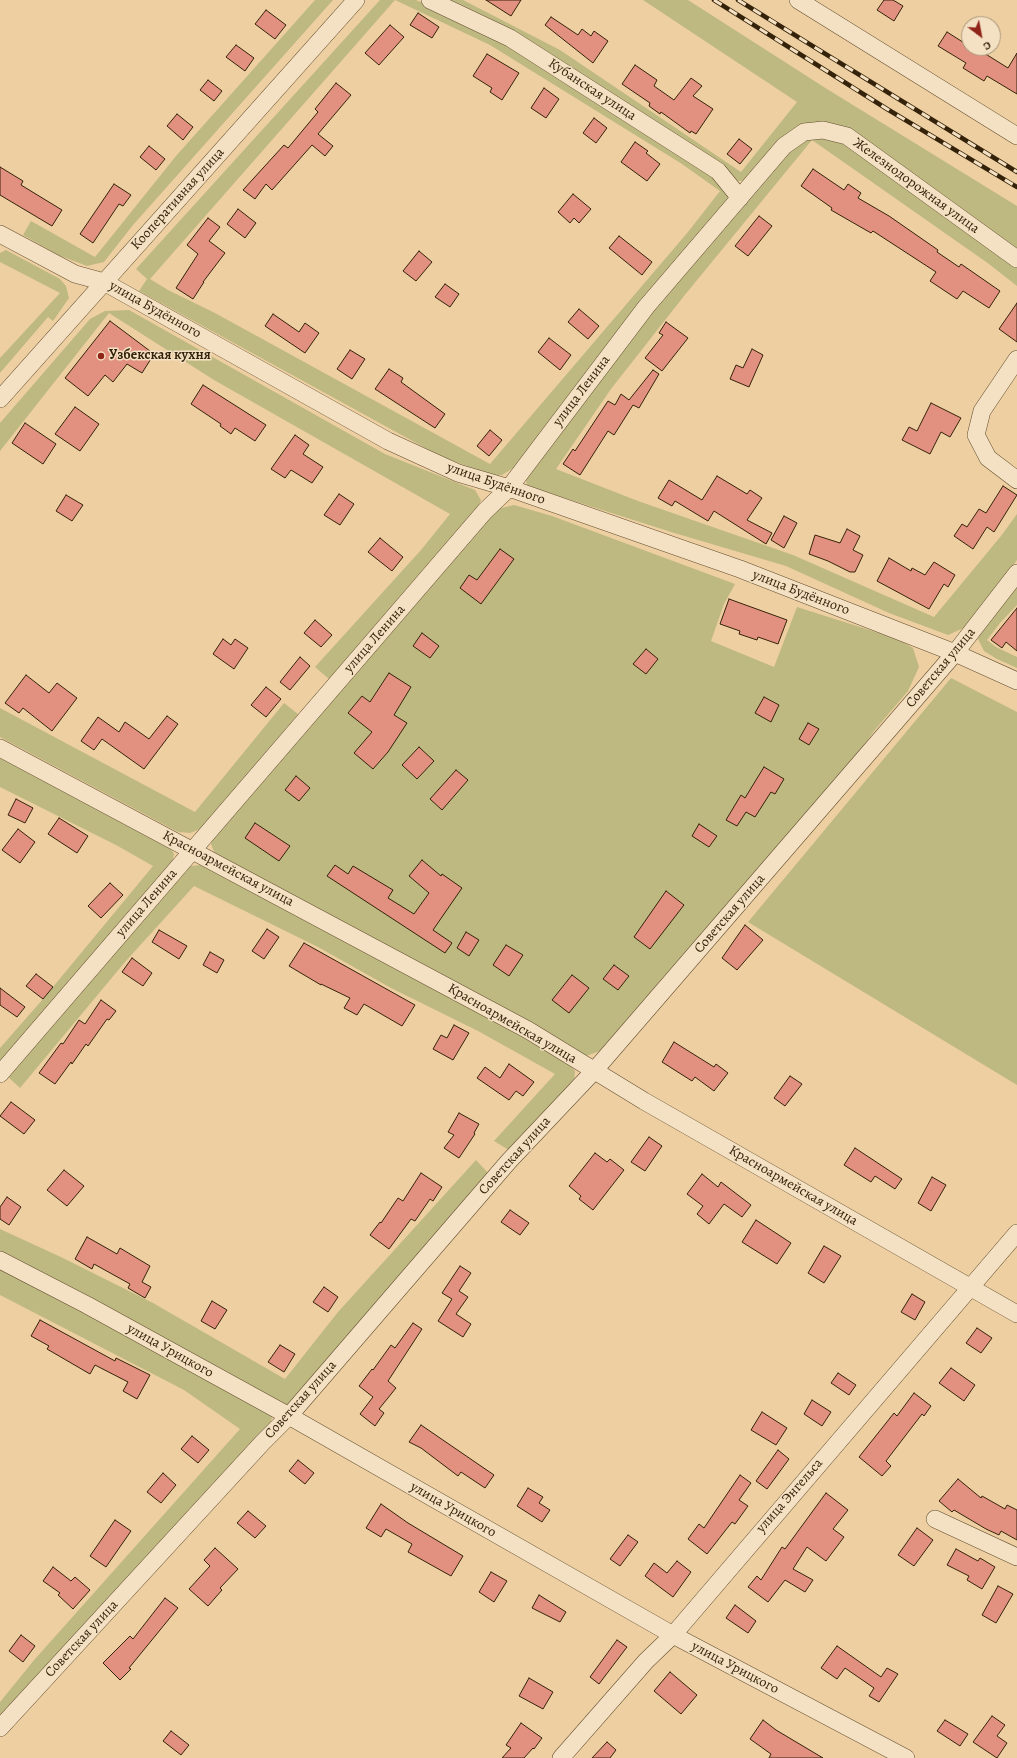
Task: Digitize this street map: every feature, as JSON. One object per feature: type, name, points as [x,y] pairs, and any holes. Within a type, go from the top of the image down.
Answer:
[{"type":"street","name":"Кооперативная улица","points":[[0,399],[356,0]]},
{"type":"street","name":"Кубанская улица","points":[[430,0],[510,38],[665,136],[718,171],[740,198]]},
{"type":"street","points":[[798,0],[1017,136]]},
{"type":"street","name":"Железнодорожная улица","points":[[740,198],[784,146],[804,132],[823,130],[847,136],[1017,259]]},
{"type":"street","name":"улица Ленина","points":[[0,1074],[485,511],[509,488],[646,307],[740,198]]},
{"type":"street","name":"улица Будённого","points":[[0,234],[75,274],[104,282],[388,441],[458,473],[509,488],[740,569],[955,653],[1017,681]]},
{"type":"street","points":[[1017,359],[982,411],[976,435],[988,458],[1017,480]]},
{"type":"street","name":"Советская улица","points":[[0,1728],[262,1442],[289,1416],[509,1161],[594,1071],[955,653],[1017,573]]},
{"type":"street","name":"Красноармейская улица","points":[[0,748],[528,1030],[594,1071],[795,1188],[1017,1314]]},
{"type":"street","name":"улица Энгельса","points":[[561,1758],[646,1661],[672,1635],[1017,1232]]},
{"type":"street","name":"улица Урицкого","points":[[0,1260],[87,1305],[289,1416],[672,1635],[906,1758]]},
{"type":"street","points":[[935,1519],[1017,1557]]},
{"type":"shaded area","points":[[315,0],[333,0],[133,225],[104,262],[87,266],[58,255],[23,235],[31,221],[95,257],[176,156]]},
{"type":"shaded area","points":[[380,0],[395,0],[416,0],[484,29],[685,153],[729,192],[727,206],[515,467],[502,475],[492,476],[438,455],[139,291],[147,279],[136,269]],"holes":[[[395,0],[490,45],[682,164],[720,191],[688,232],[490,464],[215,313],[168,290],[150,279]]]},
{"type":"shaded area","points":[[444,0],[463,0],[560,50],[741,172],[797,102],[643,0],[688,0],[827,89],[1017,206],[1017,253],[986,226],[941,193],[843,126],[816,122],[743,181],[736,181]]},
{"type":"shaded area","points":[[833,136],[1017,267],[1017,286],[989,264],[812,140],[684,296],[611,389],[556,469],[638,501],[793,555],[934,617],[1001,536],[1017,514],[1017,560],[981,610],[966,627],[948,635],[889,613],[786,566],[671,532],[527,486],[525,474],[569,414],[740,205],[801,138]]},
{"type":"shaded area","points":[[6,250],[60,279],[66,286],[69,298],[53,321],[48,317],[0,373],[0,358],[60,293],[0,262],[0,253]]},
{"type":"shaded area","points":[[129,310],[385,454],[475,490],[481,500],[477,510],[432,559],[329,679],[315,667],[421,550],[450,514],[214,380],[109,313],[0,451],[0,423],[90,319],[105,311]]},
{"type":"shaded area","points":[[514,505],[552,516],[735,584],[724,604],[711,641],[774,667],[797,607],[898,639],[913,648],[919,667],[908,691],[874,731],[843,775],[703,931],[600,1051],[586,1056],[215,854],[211,844],[213,836],[493,510]]},
{"type":"shaded area","points":[[1017,579],[1017,605],[987,640],[996,647],[1017,657],[1017,668],[984,651],[978,639],[983,626]]},
{"type":"shaded area","points":[[951,678],[1017,712],[1017,1085],[748,922]]},
{"type":"shaded area","points":[[284,703],[298,714],[203,828],[190,833],[178,832],[0,737],[0,708],[195,812]]},
{"type":"shaded area","points":[[0,757],[169,846],[174,854],[171,868],[0,1065],[0,1048],[43,999],[153,866],[116,845],[0,787]]},
{"type":"shaded area","points":[[201,865],[404,972],[566,1061],[575,1071],[574,1082],[512,1152],[494,1141],[555,1074],[478,1031],[391,988],[318,947],[194,886],[125,962],[20,1088],[7,1076],[191,866]]},
{"type":"shaded area","points":[[476,1160],[490,1175],[290,1404],[284,1406],[0,1254],[0,1229],[63,1258],[153,1303],[285,1379],[338,1312]]},
{"type":"shaded area","points":[[0,1266],[272,1415],[271,1424],[0,1718],[0,1702],[35,1659],[240,1429],[184,1390],[0,1295]]},
{"type":"building","points":[[486,0],[521,0],[511,16]]},
{"type":"building","points":[[884,0],[893,0],[903,6],[894,21],[877,10]]},
{"type":"building","points":[[266,10],[286,25],[275,39],[255,24]]},
{"type":"building","points":[[418,13],[439,27],[432,38],[410,25]]},
{"type":"building","points":[[551,17],[578,35],[582,29],[591,36],[594,31],[608,41],[593,63],[545,25]]},
{"type":"building","points":[[390,25],[404,37],[379,65],[365,53]]},
{"type":"building","points":[[947,32],[961,41],[961,56],[989,56],[1008,68],[1017,53],[1017,94],[987,76],[984,81],[963,68],[966,63],[938,46]]},
{"type":"building","points":[[236,45],[254,58],[245,71],[226,57]]},
{"type":"building","points":[[487,54],[519,73],[502,100],[490,92],[492,88],[473,76]]},
{"type":"building","points":[[635,65],[657,80],[654,86],[674,100],[691,78],[702,86],[693,96],[713,109],[696,134],[691,131],[690,133],[661,112],[660,114],[649,106],[650,103],[622,84]]},
{"type":"building","points":[[208,80],[222,91],[214,101],[200,90]]},
{"type":"building","points":[[336,83],[351,95],[318,134],[333,146],[325,156],[312,145],[272,190],[266,184],[255,199],[243,190],[284,145],[288,148],[318,112],[315,109]]},
{"type":"building","points":[[544,88],[559,99],[546,118],[531,108]]},
{"type":"building","points":[[177,114],[193,127],[183,140],[167,126]]},
{"type":"building","points":[[594,118],[607,128],[596,143],[583,133]]},
{"type":"building","points":[[739,139],[752,149],[740,164],[727,154]]},
{"type":"building","points":[[635,142],[648,151],[646,153],[660,164],[647,181],[621,162]]},
{"type":"building","points":[[149,146],[165,159],[156,170],[140,157]]},
{"type":"building","points":[[0,167],[23,181],[21,185],[62,210],[52,226],[0,195]]},
{"type":"building","points":[[813,169],[844,190],[848,184],[861,193],[858,198],[889,216],[938,250],[937,252],[959,267],[961,264],[1000,291],[989,308],[963,291],[957,299],[930,281],[936,272],[873,231],[871,233],[831,210],[832,208],[801,186]]},
{"type":"building","points":[[114,184],[131,195],[123,206],[119,204],[93,243],[80,234]]},
{"type":"building","points":[[573,194],[591,209],[579,223],[574,218],[570,223],[558,212]]},
{"type":"building","points":[[238,209],[256,223],[245,238],[227,224]]},
{"type":"building","points":[[759,216],[772,226],[748,256],[735,246]]},
{"type":"building","points":[[208,218],[220,227],[209,241],[225,253],[203,282],[193,299],[176,288],[198,254],[187,245]]},
{"type":"building","points":[[619,236],[652,262],[642,275],[609,248]]},
{"type":"building","points":[[419,251],[432,262],[416,281],[403,271]]},
{"type":"building","points":[[445,284],[459,294],[450,307],[435,297]]},
{"type":"building","points":[[1017,303],[1017,342],[999,329]]},
{"type":"building","points":[[579,309],[599,326],[588,339],[568,322]]},
{"type":"building","points":[[273,314],[299,332],[305,323],[319,333],[305,353],[265,326]]},
{"type":"building","points":[[110,321],[154,354],[142,373],[127,364],[113,382],[105,375],[88,396],[65,378]]},
{"type":"building","points":[[666,322],[688,338],[662,371],[645,358],[663,335],[659,333]]},
{"type":"building","points":[[549,338],[571,355],[560,370],[538,352]]},
{"type":"building","points":[[752,349],[763,355],[749,387],[730,379],[736,365],[743,368]]},
{"type":"building","points":[[350,350],[365,359],[352,379],[337,369]]},
{"type":"building","points":[[389,369],[403,378],[401,382],[445,414],[435,428],[375,389]]},
{"type":"building","points":[[653,370],[659,374],[639,408],[633,405],[614,435],[608,431],[580,475],[563,464],[573,449],[575,451],[608,401],[615,405],[621,394],[629,400]]},
{"type":"building","points":[[203,385],[266,425],[255,441],[235,428],[231,434],[220,426],[221,424],[191,404]]},
{"type":"building","points":[[931,403],[961,418],[950,437],[941,432],[930,454],[902,440],[909,427],[917,431]]},
{"type":"building","points":[[75,407],[99,424],[80,451],[55,434]]},
{"type":"building","points":[[25,423],[56,444],[43,464],[12,443]]},
{"type":"building","points":[[490,430],[502,440],[489,456],[477,446]]},
{"type":"building","points":[[295,435],[309,445],[303,454],[323,467],[312,483],[291,470],[285,478],[271,469]]},
{"type":"building","points":[[717,476],[747,494],[750,490],[762,498],[747,520],[772,533],[766,544],[714,511],[708,521],[675,501],[672,506],[658,498],[669,480],[702,500]]},
{"type":"building","points":[[1003,486],[1017,495],[994,532],[987,527],[973,549],[954,536],[962,524],[967,527],[979,509],[986,513]]},
{"type":"building","points":[[339,494],[354,504],[340,525],[324,515]]},
{"type":"building","points":[[66,495],[83,505],[72,521],[56,511]]},
{"type":"building","points":[[784,516],[797,523],[784,548],[771,540]]},
{"type":"building","points":[[847,529],[860,536],[853,550],[863,555],[855,572],[850,572],[828,561],[809,554],[815,535],[840,543]]},
{"type":"building","points":[[380,538],[403,557],[392,571],[368,552]]},
{"type":"building","points":[[500,549],[514,559],[481,604],[460,588],[469,575],[477,580]]},
{"type":"building","points":[[889,558],[911,571],[912,568],[925,575],[934,562],[955,575],[948,587],[944,584],[929,609],[877,581]]},
{"type":"building","points":[[729,599],[787,620],[778,644],[758,637],[757,640],[739,634],[740,631],[720,624]]},
{"type":"building","points":[[1017,608],[1017,651],[1006,642],[1002,648],[991,640]]},
{"type":"building","points":[[315,620],[332,635],[321,647],[304,633]]},
{"type":"building","points":[[422,633],[439,646],[430,658],[413,646]]},
{"type":"building","points":[[223,639],[231,645],[235,639],[248,648],[234,669],[213,654]]},
{"type":"building","points":[[646,649],[658,659],[646,674],[633,664]]},
{"type":"building","points":[[300,657],[310,666],[290,690],[280,682]]},
{"type":"building","points":[[389,673],[411,687],[394,715],[407,723],[388,752],[373,769],[354,753],[372,732],[348,713],[362,696],[370,702]]},
{"type":"building","points":[[26,675],[49,693],[57,683],[77,698],[52,731],[23,708],[19,713],[5,703]]},
{"type":"building","points":[[266,687],[281,699],[266,717],[251,705]]},
{"type":"building","points":[[764,697],[779,705],[771,722],[755,713]]},
{"type":"building","points":[[167,716],[178,724],[144,769],[102,739],[94,750],[81,741],[98,717],[119,732],[125,722],[149,739]]},
{"type":"building","points":[[808,723],[819,729],[809,745],[799,739]]},
{"type":"building","points":[[419,747],[434,761],[417,779],[402,765]]},
{"type":"building","points":[[764,767],[784,779],[775,794],[771,792],[755,817],[746,812],[737,826],[726,820],[741,795],[745,798]]},
{"type":"building","points":[[456,770],[468,780],[442,810],[430,799]]},
{"type":"building","points":[[296,776],[310,788],[299,801],[285,790]]},
{"type":"building","points":[[16,799],[33,808],[25,823],[8,815]]},
{"type":"building","points":[[59,818],[88,836],[77,853],[48,834]]},
{"type":"building","points":[[255,823],[290,846],[279,861],[245,838]]},
{"type":"building","points":[[699,824],[717,836],[709,847],[692,836]]},
{"type":"building","points":[[18,829],[35,842],[20,863],[2,850]]},
{"type":"building","points":[[422,860],[441,876],[442,874],[462,888],[433,930],[452,943],[445,953],[327,876],[335,865],[348,874],[353,866],[393,890],[388,898],[414,914],[429,893],[409,876]]},
{"type":"building","points":[[110,883],[123,895],[101,918],[88,906]]},
{"type":"building","points":[[666,891],[684,905],[650,949],[634,937]]},
{"type":"building","points":[[745,925],[763,940],[737,970],[722,958]]},
{"type":"building","points":[[267,929],[279,937],[264,959],[252,951]]},
{"type":"building","points":[[159,930],[187,946],[179,959],[152,942]]},
{"type":"building","points":[[466,932],[479,940],[469,956],[457,948]]},
{"type":"building","points":[[304,943],[415,1005],[402,1026],[364,1004],[357,1015],[344,1008],[350,998],[321,985],[289,966]]},
{"type":"building","points":[[506,945],[523,955],[509,976],[493,965]]},
{"type":"building","points":[[210,952],[224,960],[217,973],[203,965]]},
{"type":"building","points":[[132,958],[152,973],[143,986],[122,972]]},
{"type":"building","points":[[614,965],[629,976],[618,990],[603,979]]},
{"type":"building","points":[[36,974],[53,987],[43,999],[26,986]]},
{"type":"building","points":[[572,975],[589,988],[569,1013],[552,1000]]},
{"type":"building","points":[[0,988],[25,1007],[17,1017],[0,1005]]},
{"type":"building","points":[[101,1000],[116,1011],[109,1020],[107,1019],[88,1046],[86,1044],[55,1084],[39,1073],[61,1043],[63,1044],[79,1020],[85,1024]]},
{"type":"building","points":[[454,1025],[469,1033],[453,1060],[433,1049],[441,1035],[447,1038]]},
{"type":"building","points":[[674,1042],[714,1067],[716,1064],[728,1073],[714,1091],[695,1077],[692,1081],[662,1062]]},
{"type":"building","points":[[509,1064],[534,1082],[523,1096],[516,1091],[509,1100],[477,1078],[485,1067],[500,1078]]},
{"type":"building","points":[[790,1076],[802,1084],[785,1106],[774,1098]]},
{"type":"building","points":[[11,1102],[35,1120],[24,1134],[0,1116]]},
{"type":"building","points":[[459,1113],[479,1124],[474,1133],[475,1134],[459,1158],[444,1148],[454,1135],[448,1132]]},
{"type":"building","points":[[649,1137],[662,1146],[645,1171],[631,1162]]},
{"type":"building","points":[[855,1148],[902,1179],[895,1189],[875,1176],[871,1182],[844,1165]]},
{"type":"building","points":[[595,1153],[607,1162],[610,1159],[624,1170],[593,1210],[579,1199],[581,1196],[569,1186]]},
{"type":"building","points":[[64,1170],[84,1186],[67,1206],[47,1190]]},
{"type":"building","points":[[421,1173],[442,1187],[433,1201],[430,1199],[415,1221],[411,1219],[389,1249],[370,1235],[380,1222],[381,1223],[398,1198],[403,1201]]},
{"type":"building","points":[[702,1174],[718,1187],[721,1182],[751,1205],[742,1217],[724,1204],[709,1224],[697,1214],[703,1206],[687,1194]]},
{"type":"building","points":[[932,1177],[946,1185],[931,1211],[918,1203]]},
{"type":"building","points":[[7,1197],[21,1207],[9,1225],[0,1219],[0,1207]]},
{"type":"building","points":[[510,1210],[529,1223],[520,1235],[501,1222]]},
{"type":"building","points":[[756,1220],[791,1243],[777,1264],[742,1242]]},
{"type":"building","points":[[87,1237],[117,1254],[120,1248],[150,1266],[142,1282],[151,1287],[145,1298],[128,1288],[130,1284],[94,1264],[92,1269],[75,1259]]},
{"type":"building","points":[[824,1246],[841,1256],[824,1283],[808,1273]]},
{"type":"building","points":[[460,1266],[471,1273],[459,1291],[468,1297],[456,1314],[471,1324],[463,1337],[438,1321],[452,1299],[442,1293]]},
{"type":"building","points":[[324,1287],[338,1297],[328,1312],[313,1302]]},
{"type":"building","points":[[912,1294],[925,1302],[915,1320],[901,1312]]},
{"type":"building","points":[[212,1301],[227,1310],[215,1329],[201,1321]]},
{"type":"building","points":[[40,1320],[115,1361],[116,1358],[150,1375],[137,1399],[123,1391],[128,1382],[95,1365],[90,1374],[47,1349],[49,1346],[31,1336]]},
{"type":"building","points":[[413,1323],[422,1329],[388,1381],[396,1388],[379,1409],[384,1413],[375,1426],[360,1414],[373,1397],[359,1386],[391,1345],[395,1348]]},
{"type":"building","points":[[977,1328],[992,1338],[981,1353],[966,1343]]},
{"type":"building","points":[[280,1345],[295,1354],[284,1372],[268,1362]]},
{"type":"building","points":[[951,1368],[975,1385],[964,1401],[939,1383]]},
{"type":"building","points":[[838,1373],[856,1385],[849,1395],[831,1383]]},
{"type":"building","points":[[914,1393],[931,1406],[924,1416],[922,1414],[886,1461],[891,1466],[882,1476],[859,1457],[894,1413],[897,1416]]},
{"type":"building","points":[[812,1400],[831,1412],[822,1426],[804,1414]]},
{"type":"building","points":[[762,1412],[787,1428],[776,1445],[751,1430]]},
{"type":"building","points":[[421,1425],[494,1475],[485,1488],[461,1472],[458,1476],[421,1448],[409,1442]]},
{"type":"building","points":[[192,1436],[209,1450],[198,1463],[181,1449]]},
{"type":"building","points":[[778,1450],[789,1459],[767,1489],[756,1481]]},
{"type":"building","points":[[298,1460],[314,1473],[305,1484],[289,1471]]},
{"type":"building","points":[[163,1473],[176,1485],[161,1503],[147,1492]]},
{"type":"building","points":[[740,1475],[751,1483],[739,1500],[748,1506],[735,1524],[732,1522],[707,1554],[688,1539],[699,1524],[704,1528]]},
{"type":"building","points":[[958,1479],[981,1498],[982,1496],[1005,1509],[1007,1505],[1017,1510],[1017,1540],[1001,1531],[999,1535],[986,1529],[954,1510],[952,1512],[939,1501]]},
{"type":"building","points":[[528,1488],[543,1497],[539,1503],[550,1510],[542,1522],[517,1506]]},
{"type":"building","points":[[826,1493],[848,1510],[833,1529],[844,1537],[826,1561],[807,1547],[793,1569],[813,1580],[805,1592],[785,1580],[768,1602],[748,1587],[757,1576],[761,1580],[782,1547],[785,1549]]},
{"type":"building","points":[[381,1504],[408,1523],[463,1556],[451,1576],[408,1552],[412,1544],[386,1529],[381,1537],[366,1528]]},
{"type":"building","points":[[248,1511],[266,1526],[255,1538],[237,1523]]},
{"type":"building","points":[[115,1520],[131,1531],[106,1567],[90,1556]]},
{"type":"building","points":[[917,1528],[933,1540],[914,1566],[898,1555]]},
{"type":"building","points":[[628,1535],[638,1542],[620,1566],[610,1559]]},
{"type":"building","points":[[215,1548],[238,1569],[220,1588],[222,1590],[208,1606],[189,1589],[210,1566],[204,1560]]},
{"type":"building","points":[[956,1549],[978,1561],[980,1558],[995,1567],[982,1589],[967,1580],[969,1576],[947,1565]]},
{"type":"building","points":[[677,1561],[691,1572],[673,1597],[645,1576],[654,1563],[667,1573]]},
{"type":"building","points":[[53,1567],[71,1581],[75,1577],[90,1590],[73,1609],[58,1595],[60,1593],[43,1581]]},
{"type":"building","points":[[491,1572],[507,1581],[494,1602],[479,1592]]},
{"type":"building","points":[[998,1586],[1013,1594],[996,1623],[982,1615]]},
{"type":"building","points":[[539,1595],[566,1612],[560,1622],[532,1608]]},
{"type":"building","points":[[165,1598],[178,1608],[129,1668],[131,1669],[120,1680],[103,1663],[130,1636],[133,1639]]},
{"type":"building","points":[[735,1605],[756,1621],[748,1633],[726,1618]]},
{"type":"building","points":[[21,1635],[35,1646],[23,1662],[9,1651]]},
{"type":"building","points":[[617,1640],[627,1647],[599,1684],[590,1677]]},
{"type":"building","points":[[837,1646],[881,1677],[887,1668],[898,1674],[879,1702],[869,1696],[874,1688],[845,1668],[837,1679],[821,1668]]},
{"type":"building","points":[[670,1672],[697,1695],[681,1714],[654,1691]]},
{"type":"building","points":[[529,1678],[553,1692],[543,1709],[519,1696]]},
{"type":"building","points":[[992,1716],[1005,1725],[997,1736],[1007,1743],[997,1758],[973,1742]]},
{"type":"building","points":[[763,1720],[776,1730],[823,1758],[769,1758],[771,1754],[750,1739]]},
{"type":"building","points":[[945,1720],[968,1734],[960,1746],[937,1731]]},
{"type":"building","points":[[521,1723],[542,1738],[534,1749],[533,1748],[524,1758],[502,1758],[511,1748],[506,1745]]},
{"type":"building","points":[[171,1731],[189,1745],[181,1755],[163,1741]]},
{"type":"building","points":[[607,1742],[616,1750],[610,1758],[592,1758]]},
{"type":"railway","points":[[714,0],[887,109],[1017,187]]},
{"type":"railway","points":[[738,0],[1017,172]]},
{"type":"place","name":"Узбекская кухня","points":[[101,356]]}]
